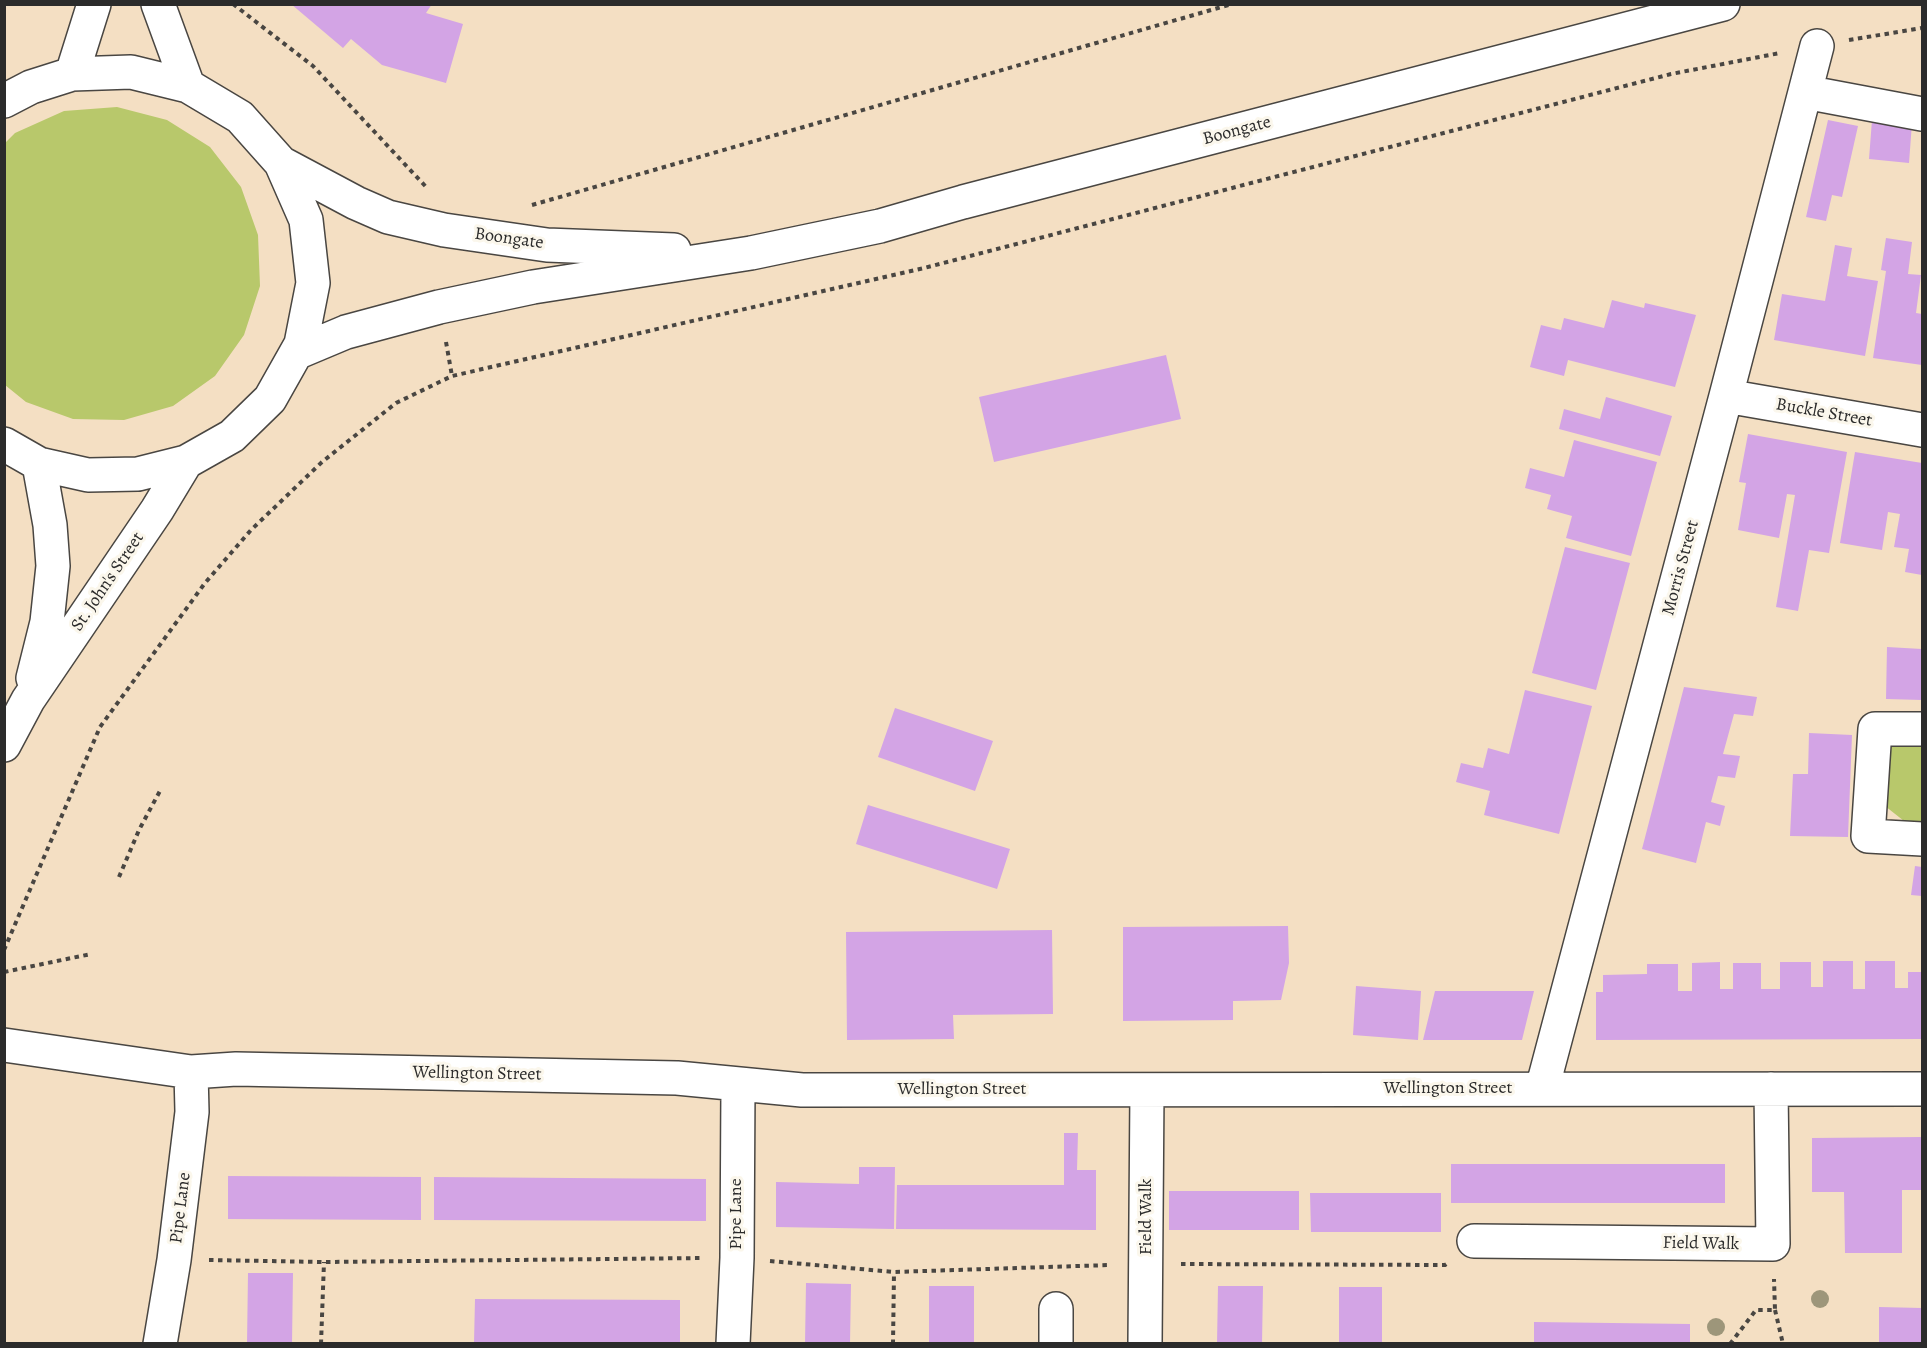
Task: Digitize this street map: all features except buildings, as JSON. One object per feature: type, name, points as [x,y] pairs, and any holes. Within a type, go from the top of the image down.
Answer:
[{"type":"street","points":[[72,74],[94,4]]},
{"type":"street","points":[[158,4],[188,86]]},
{"type":"street","name":"Boongate","points":[[296,353],[346,332],[439,307],[533,288],[751,253],[880,226],[963,202],[1723,4]]},
{"type":"street","name":"Morris Street","points":[[1542,1089],[1817,46]]},
{"type":"street","points":[[4,101],[31,87],[72,74],[131,72],[188,86],[240,117],[281,163],[306,220],[313,283],[301,344],[270,399],[232,436],[186,462],[138,474],[88,475],[39,464],[4,444]]},
{"type":"street","points":[[1805,92],[1923,114]]},
{"type":"street","name":"Boongate","points":[[281,163],[356,203],[388,217],[444,230],[547,245],[751,253]]},
{"type":"street","name":"Buckle Street","points":[[1726,396],[1923,430]]},
{"type":"street","name":"St. John's Street","points":[[4,745],[28,700],[157,510],[186,462]]},
{"type":"street","name":"St. John's Street","points":[[28,700],[47,622],[53,566],[50,525],[39,464]]},
{"type":"street","points":[[1923,729],[1875,729],[1868,836],[1923,839]]},
{"type":"street","name":"Wellington Street","points":[[4,1045],[191,1072],[236,1069],[677,1078],[802,1090],[1923,1089]]},
{"type":"street","name":"Pipe Lane","points":[[160,1344],[174,1260],[192,1112],[191,1072]]},
{"type":"street","name":"Pipe Lane","points":[[733,1344],[737,1258],[738,1085]]},
{"type":"street","points":[[1771,1089],[1773,1244]]},
{"type":"street","name":"Field Walk","points":[[1145,1344],[1147,1090]]},
{"type":"street","name":"Field Walk","points":[[1474,1241],[1773,1244]]},
{"type":"street","points":[[1056,1309],[1056,1344]]},
{"type":"path","points":[[233,4],[313,66],[444,206],[444,230]]},
{"type":"path","points":[[524,207],[1232,4]]},
{"type":"path","points":[[4,950],[100,728],[205,583],[251,530],[322,462],[396,404],[442,380],[924,268],[1671,74],[1923,28]]},
{"type":"path","points":[[119,877],[139,830],[161,789]]},
{"type":"path","points":[[4,972],[91,954]]},
{"type":"path","points":[[174,1260],[324,1262],[737,1258],[894,1272],[1146,1264],[1445,1265],[1474,1241]]},
{"type":"path","points":[[1773,1244],[1775,1310],[1782,1344]]},
{"type":"path","points":[[321,1344],[324,1262]]},
{"type":"path","points":[[893,1344],[894,1272]]},
{"type":"path","points":[[1730,1344],[1756,1310],[1775,1310]]},
{"type":"green space","points":[[117,107],[167,120],[210,147],[241,187],[258,235],[260,286],[244,335],[215,376],[173,406],[124,420],[73,419],[26,402],[5,385],[5,143],[15,133],[64,111]]},
{"type":"green space","points":[[1922,734],[1922,821],[1904,821],[1885,806],[1885,752],[1897,738]]}]
